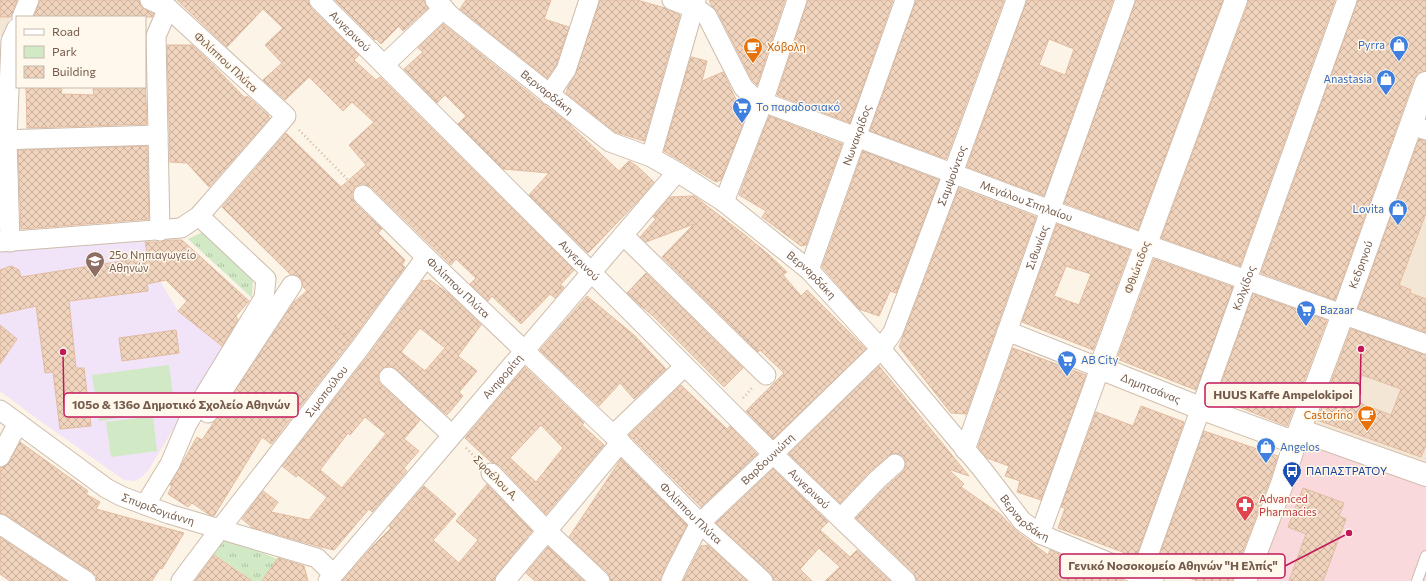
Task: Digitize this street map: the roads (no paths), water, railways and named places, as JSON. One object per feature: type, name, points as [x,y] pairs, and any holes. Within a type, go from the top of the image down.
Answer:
[{"type":"street","points":[[22,16],[29,0]]},
{"type":"street","name":"Φιλίππου Πλύτα","points":[[150,0],[168,8],[286,116],[199,216]]},
{"type":"street","name":"Αυγερινού","points":[[319,0],[729,411],[906,581]]},
{"type":"street","points":[[549,95],[566,70],[589,0]]},
{"type":"street","name":"Μεγάλου Σπηλαίου","points":[[672,0],[695,4],[709,19],[743,87],[763,102],[1050,210],[1426,344]]},
{"type":"street","points":[[724,202],[763,102],[797,0]]},
{"type":"street","name":"Νωνακρίδος","points":[[810,270],[905,0]]},
{"type":"street","name":"Σαμψούντος","points":[[881,349],[893,332],[1016,0]]},
{"type":"street","name":"Σιθωνίας","points":[[965,450],[1125,0]]},
{"type":"street","name":"Φθιώτιδος","points":[[1040,534],[1236,0]]},
{"type":"street","name":"Κολχίδος","points":[[1147,578],[1200,408],[1347,0]]},
{"type":"street","points":[[651,158],[695,4]]},
{"type":"street","points":[[384,65],[447,6]]},
{"type":"street","name":"Βερναρδάκη","points":[[447,6],[549,95],[610,142],[651,158],[677,172],[724,202],[810,270],[881,349],[1022,521],[1040,534],[1147,578]]},
{"type":"street","points":[[160,231],[158,135],[151,36],[168,8]]},
{"type":"street","points":[[11,38],[3,140],[5,242],[160,231],[181,228],[199,216],[266,279],[264,298],[187,424],[170,464],[145,506]]},
{"type":"street","name":"Κεδρηνού","points":[[1245,581],[1282,484],[1296,439],[1343,314],[1418,127],[1426,83]]},
{"type":"street","points":[[3,140],[158,135]]},
{"type":"street","name":"Ανηφορίτη","points":[[331,578],[677,172]]},
{"type":"street","name":"Φιλίππου Πλύτα","points":[[363,194],[426,257],[617,438],[700,523],[763,581]]},
{"type":"street","points":[[624,235],[766,375]]},
{"type":"street","name":"Σιμοπούλου","points":[[181,581],[359,349],[426,257]]},
{"type":"street","points":[[170,464],[195,433],[292,285]]},
{"type":"street","name":"Δημητσάνας","points":[[1007,331],[1200,408],[1285,439],[1296,439],[1308,433],[1426,475]]},
{"type":"street","name":"Βαρδουνιώτη","points":[[671,581],[700,523],[881,349]]},
{"type":"street","points":[[505,581],[547,531],[617,438],[685,366]]},
{"type":"street","points":[[389,377],[452,435]]},
{"type":"street","name":"Σπυριδογιάννη","points":[[0,410],[106,488],[145,506],[317,558],[331,578]]},
{"type":"street","points":[[0,457],[18,423]]},
{"type":"street","points":[[841,518],[877,480],[895,464]]},
{"type":"street","name":"Σφαέλου Α.","points":[[491,472],[547,531],[600,581]]},
{"type":"street","points":[[0,524],[86,581]]},
{"type":"lane","name":"Δημητσάνας","points":[[1296,439],[1309,440],[1422,480],[1426,479]]},
{"type":"lane","points":[[1417,581],[1426,556]]},
{"type":"place","name":"Pyrra","points":[[1399,62]]},
{"type":"place","name":"Χόβολη","points":[[753,64]]},
{"type":"place","name":"Anastasia","points":[[1386,96]]},
{"type":"place","name":"Το παραδοσιακό","points":[[742,124]]},
{"type":"place","name":"Lovita","points":[[1398,226]]},
{"type":"place","name":"25ο Νηπιαγωγείο Αθηνών","points":[[95,278]]},
{"type":"place","name":"Bazaar","points":[[1306,327]]},
{"type":"place","name":"HUUS Kaffe Ampelokipoi","points":[[1361,349]]},
{"type":"place","name":"105ο & 136ο Δημοτικό Σχολείο Αθηνών","points":[[63,352]]},
{"type":"place","name":"ΑΒ City","points":[[1067,377]]},
{"type":"place","name":"Castorino","points":[[1367,432]]},
{"type":"place","name":"Angelos","points":[[1266,464]]},
{"type":"place","name":"ΠΑΠΑΣΤΡΑΤΟΥ","points":[[1292,488]]},
{"type":"place","name":"Advanced Pharmacies","points":[[1245,522]]},
{"type":"place","name":"Γενικό Νοσοκομείο Αθηνών \"Η Ελπίς\"","points":[[1349,533]]}]
